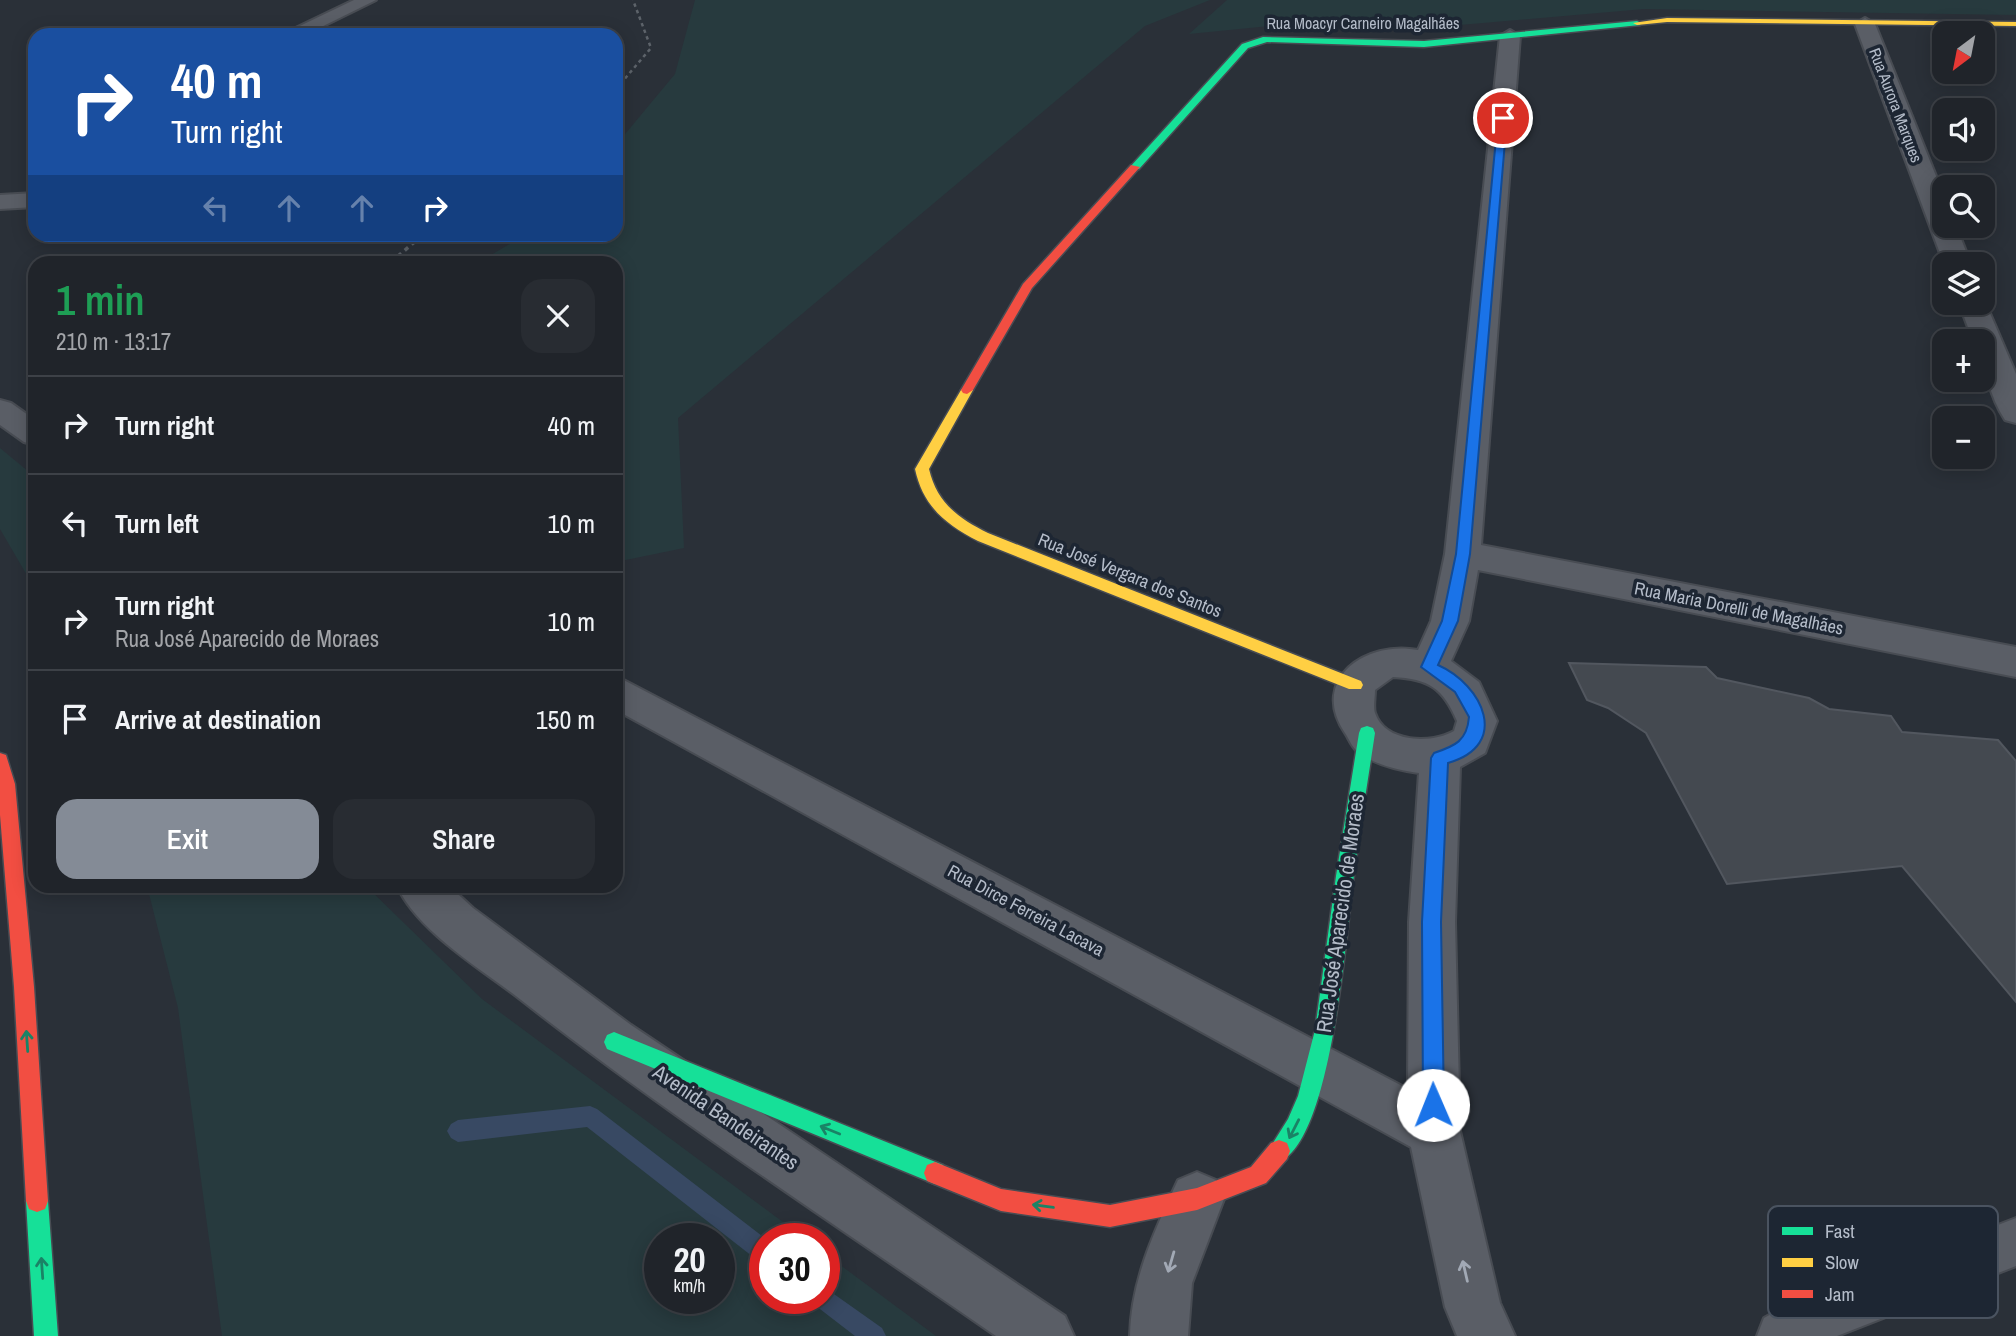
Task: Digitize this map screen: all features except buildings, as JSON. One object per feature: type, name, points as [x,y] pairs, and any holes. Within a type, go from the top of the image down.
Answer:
[{"type":"main road","name":"Rua Moacyr Carneiro Magalhães","points":[[922,469],[1027,286],[1245,46],[1266,39],[1292,38],[1424,44],[1667,20],[2016,24]]},
{"type":"main road","name":"Rua José Vergara dos Santos","points":[[922,469],[924,491],[943,516],[983,537],[1355,685]]},
{"type":"main road","name":"Rua José Aparecido de Moraes","points":[[614,1042],[1002,1200],[1110,1216],[1197,1199],[1258,1175],[1296,1132],[1316,1065],[1331,1004],[1342,895],[1367,733]]},
{"type":"main road","points":[[0,760],[6,784],[24,987],[46,1336]]},
{"type":"street","name":"Rua Aurora Marques","points":[[1865,24],[1953,252]]},
{"type":"street","points":[[1429,667],[1450,621],[1463,554],[1510,36]]},
{"type":"street","points":[[1978,315],[2016,414]]},
{"type":"street","points":[[0,410],[28,430]]},
{"type":"street","name":"Rua Maria Dorelli de Magalhães","points":[[1463,554],[2016,662]]},
{"type":"street","points":[[1411,663],[1429,667],[1447,676],[1472,702],[1477,717],[1476,731],[1469,744],[1457,754],[1440,758],[1401,755],[1367,733],[1353,707],[1355,685],[1376,666],[1411,663]]},
{"type":"street","name":"Rua Dirce Ferreira Lacava","points":[[623,695],[1316,1065],[1434,1131]]},
{"type":"street","points":[[1440,758],[1432,922],[1434,1131],[1473,1307],[1486,1336]]},
{"type":"street","name":"Avenida Bandeirantes","points":[[426,893],[457,923],[614,1042],[1045,1336]]},
{"type":"street","points":[[1159,1336],[1157,1313],[1172,1254],[1197,1199]]},
{"type":"lane","points":[[306,28],[368,0]]},
{"type":"lane","points":[[0,202],[28,200]]},
{"type":"lane","points":[[1998,1249],[2016,1242]]},
{"type":"lane","points":[[1782,1336],[1820,1318]]},
{"type":"path","points":[[623,81],[651,48],[633,0]]},
{"type":"path","points":[[398,256],[415,242]]},
{"type":"green space","points":[[695,0],[1210,0],[1145,26],[678,418],[684,548],[623,561],[623,256],[489,256],[513,242],[623,242],[623,137],[675,74]]},
{"type":"green space","points":[[1227,0],[2016,0],[2016,15],[1644,9],[1402,30],[1299,23],[1189,34]]},
{"type":"green space","points":[[0,448],[28,471],[28,577],[0,529]]},
{"type":"green space","points":[[149,893],[373,893],[482,999],[784,1223],[749,1223],[749,1314],[840,1314],[840,1265],[936,1336],[222,1336],[178,1008]]},
{"type":"waterway","points":[[458,1131],[590,1116],[749,1240]]},
{"type":"waterway","points":[[840,1310],[874,1336]]},
{"type":"traffic: fast","points":[[1135,167],[1245,46],[1266,39],[1424,44],[1637,23]]},
{"type":"traffic: fast","points":[[1279,1151],[1295,1127],[1318,1065],[1331,994],[1345,876],[1367,733]]},
{"type":"traffic: fast","points":[[614,1042],[935,1173]]},
{"type":"traffic: fast","points":[[37,1201],[46,1336]]},
{"type":"traffic: slow","points":[[1637,23],[1667,20],[2016,24]]},
{"type":"traffic: slow","points":[[967,390],[922,469],[935,503],[960,525],[983,537],[1355,685]]},
{"type":"traffic: jam","points":[[967,390],[1027,286],[1135,167]]},
{"type":"traffic: jam","points":[[0,760],[6,784],[24,987],[37,1201]]},
{"type":"traffic: jam","points":[[935,1173],[1001,1200],[1110,1216],[1197,1199],[1258,1175],[1279,1151]]},
{"type":"route","points":[[1433,1105],[1432,922],[1440,758],[1457,754],[1469,744],[1476,731],[1477,717],[1472,702],[1461,688],[1447,676],[1429,667],[1450,621],[1463,554],[1503,118]]}]
